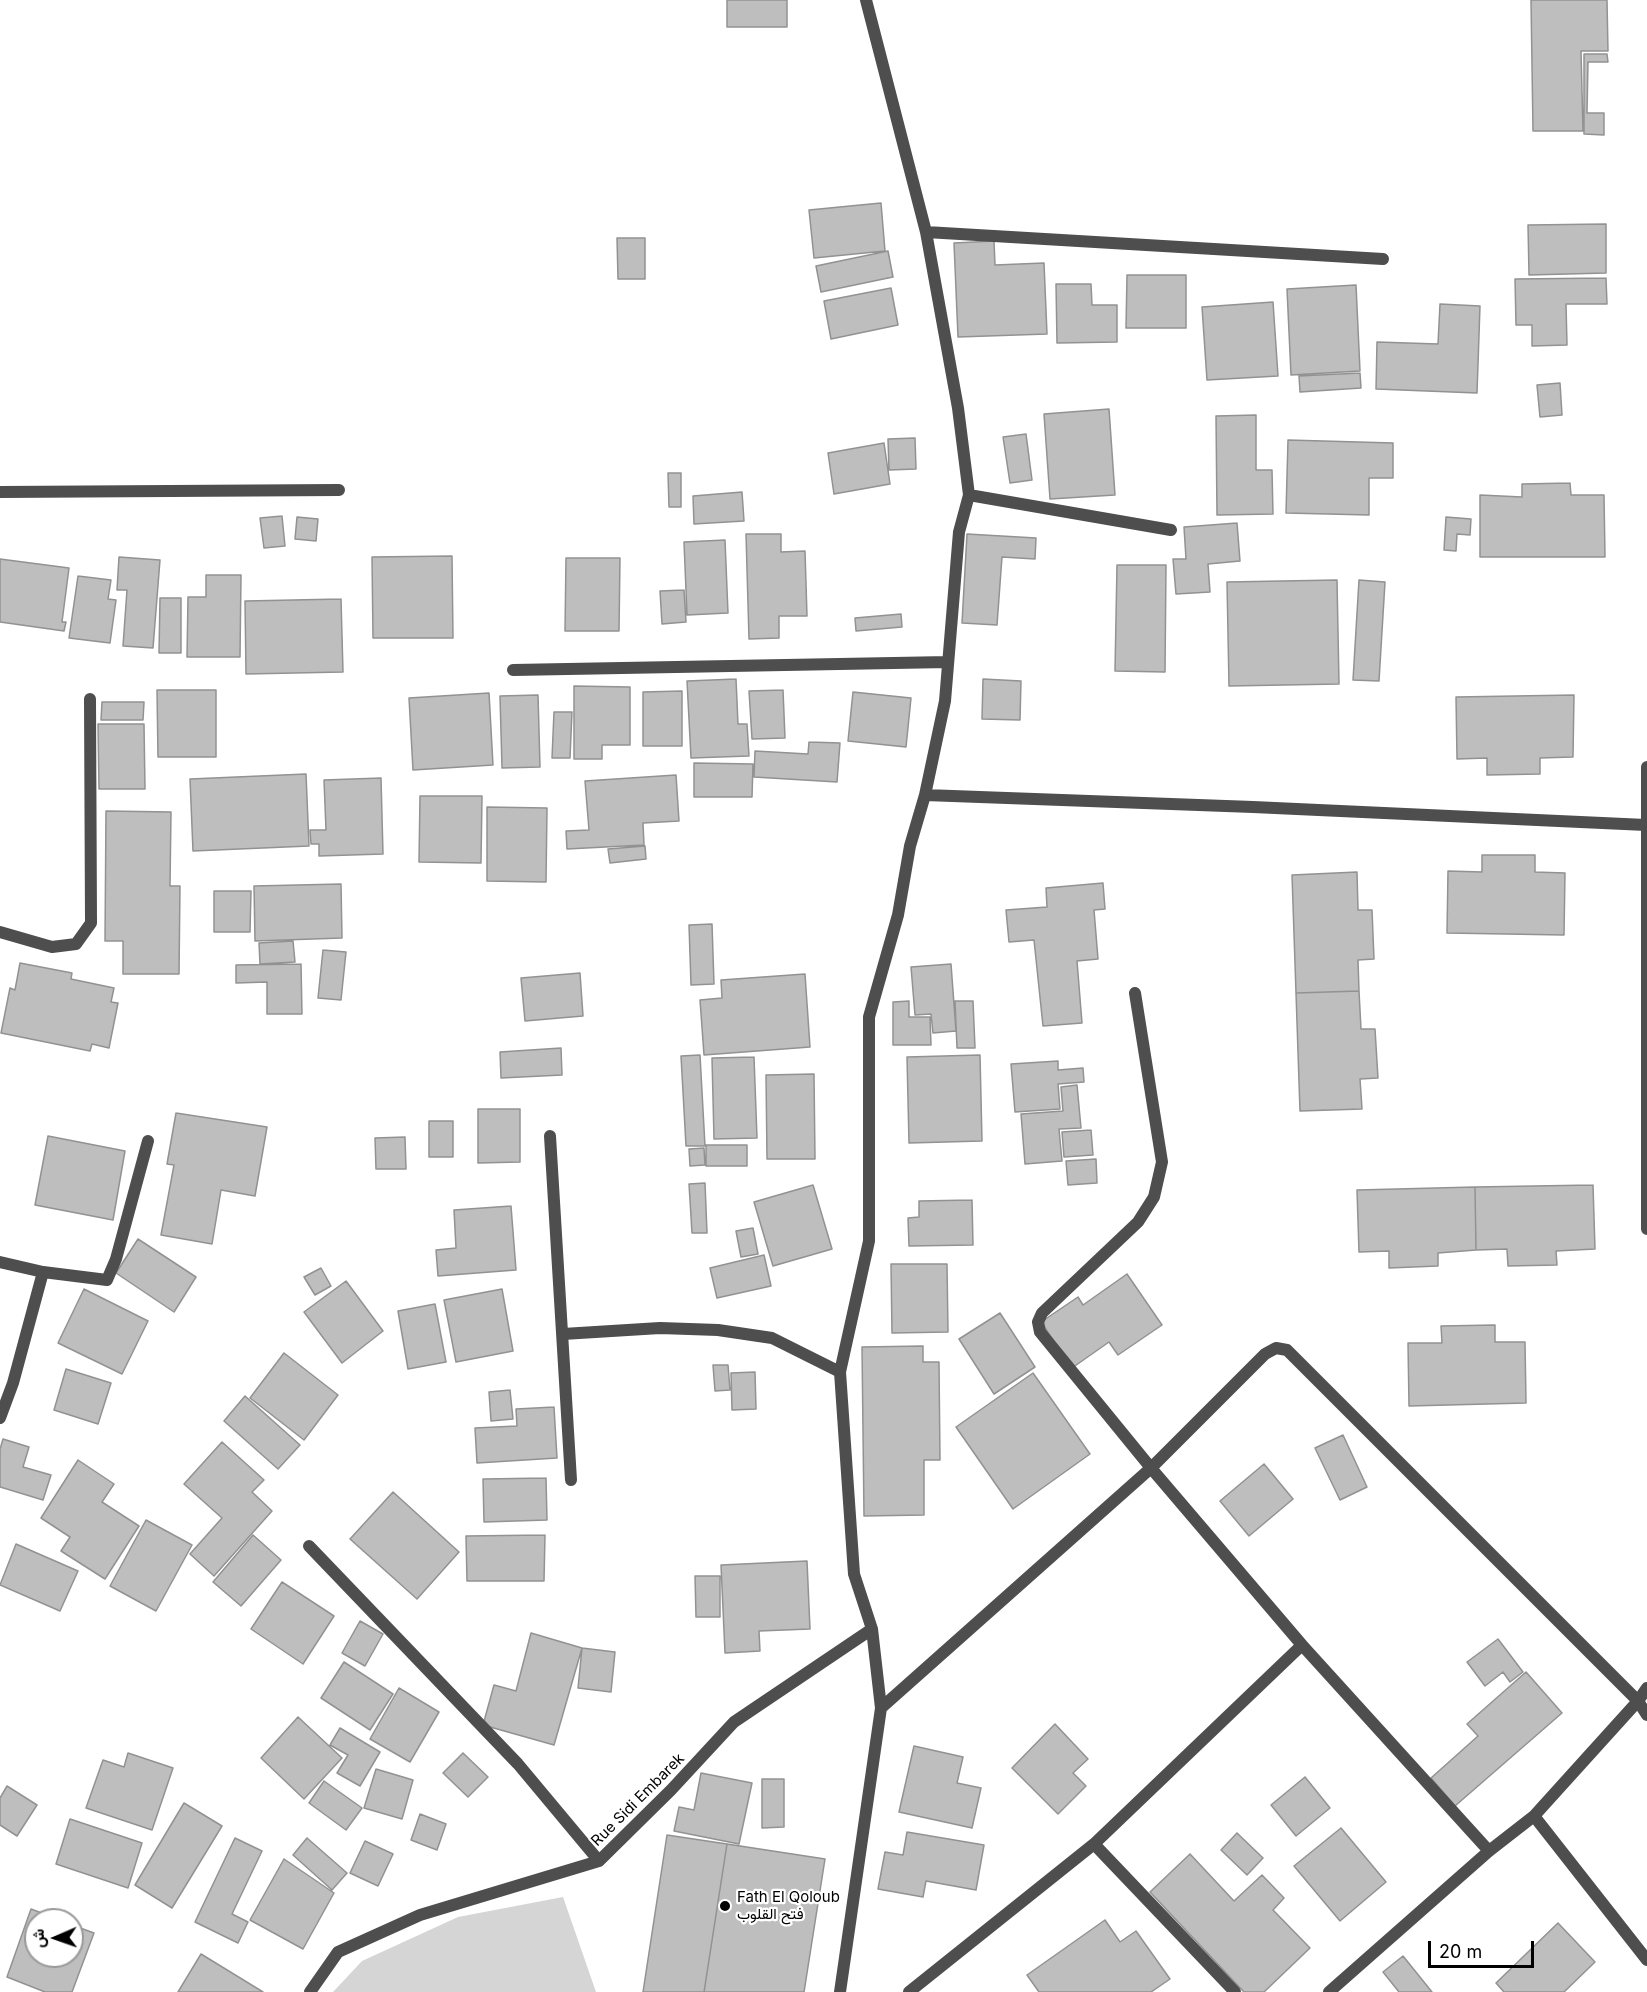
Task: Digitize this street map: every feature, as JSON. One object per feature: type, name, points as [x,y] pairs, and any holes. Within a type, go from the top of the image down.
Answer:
[{"type":"street","points":[[840,1992],[881,1708],[872,1629],[854,1574],[840,1372],[869,1241],[869,1017],[898,915],[909,846],[925,795],[945,700],[959,532],[969,495],[958,408],[926,232],[866,0]]},
{"type":"street","points":[[926,232],[1383,259]]},
{"type":"street","points":[[0,492],[339,490]]},
{"type":"street","points":[[969,495],[1171,530]]},
{"type":"street","points":[[513,670],[948,662]]},
{"type":"street","points":[[0,932],[52,947],[76,944],[91,923],[90,699]]},
{"type":"street","points":[[1647,767],[1647,1229]]},
{"type":"street","points":[[925,795],[1646,825]]},
{"type":"street","points":[[1135,993],[1162,1161],[1154,1197],[1138,1222],[1042,1313],[1038,1322],[1040,1332],[1151,1468],[1302,1645],[1489,1851]]},
{"type":"street","points":[[550,1136],[571,1480]]},
{"type":"street","points":[[0,1262],[43,1272],[106,1280],[116,1259],[148,1141]]},
{"type":"street","points":[[0,1418],[13,1383],[43,1272]]},
{"type":"street","points":[[562,1334],[660,1328],[718,1330],[772,1338],[840,1372]]},
{"type":"street","points":[[881,1708],[1151,1468],[1264,1354],[1276,1348],[1287,1350],[1638,1701],[1647,1714]]},
{"type":"street","points":[[309,1546],[518,1764],[599,1861]]},
{"type":"street","name":"Rue Sidi Embarek","points":[[310,1992],[338,1952],[420,1915],[599,1861],[671,1790],[734,1722],[872,1629]]},
{"type":"street","points":[[909,1992],[1094,1844],[1302,1645]]},
{"type":"street","points":[[1329,1992],[1489,1851],[1534,1816],[1638,1701],[1647,1688]]},
{"type":"street","points":[[1534,1816],[1647,1960]]},
{"type":"street","points":[[1094,1844],[1234,1992]]},
{"type":"shaded area","points":[[563,1897],[596,1992],[333,1992],[362,1961],[458,1917]]},
{"type":"building","points":[[727,0],[787,0],[787,27],[727,27]]},
{"type":"building","points":[[1531,0],[1607,0],[1608,51],[1581,51],[1583,131],[1533,131]]},
{"type":"building","points":[[1584,54],[1607,54],[1608,62],[1588,62],[1587,113],[1604,113],[1604,135],[1584,134]]},
{"type":"building","points":[[881,203],[885,251],[814,258],[809,210]]},
{"type":"building","points":[[1606,224],[1606,273],[1529,275],[1528,225]]},
{"type":"building","points":[[617,238],[645,238],[645,279],[618,279]]},
{"type":"building","points":[[994,241],[995,265],[1044,263],[1047,334],[958,337],[954,243]]},
{"type":"building","points":[[888,251],[893,277],[821,292],[816,266]]},
{"type":"building","points":[[1127,275],[1186,275],[1186,328],[1126,328]]},
{"type":"building","points":[[1606,278],[1607,304],[1566,304],[1567,345],[1532,346],[1532,325],[1516,325],[1515,279]]},
{"type":"building","points":[[1056,284],[1091,284],[1092,305],[1117,305],[1117,342],[1057,343]]},
{"type":"building","points":[[1356,285],[1360,371],[1291,375],[1287,289]]},
{"type":"building","points":[[891,288],[898,325],[831,339],[824,301]]},
{"type":"building","points":[[1273,302],[1278,376],[1207,380],[1202,307]]},
{"type":"building","points":[[1440,304],[1480,306],[1477,393],[1376,389],[1377,342],[1438,344]]},
{"type":"building","points":[[1360,373],[1361,388],[1300,392],[1299,376]]},
{"type":"building","points":[[1560,383],[1562,415],[1540,417],[1537,385]]},
{"type":"building","points":[[1109,409],[1115,495],[1050,499],[1044,414]]},
{"type":"building","points":[[1256,415],[1256,470],[1272,470],[1273,514],[1217,515],[1216,416]]},
{"type":"building","points":[[1026,434],[1032,480],[1010,483],[1003,437]]},
{"type":"building","points":[[915,438],[916,469],[889,470],[888,439]]},
{"type":"building","points":[[1288,440],[1393,443],[1393,478],[1369,478],[1369,515],[1286,513]]},
{"type":"building","points":[[884,443],[890,484],[834,494],[828,453]]},
{"type":"building","points":[[668,473],[681,473],[681,507],[669,507]]},
{"type":"building","points":[[1570,483],[1571,495],[1604,495],[1605,557],[1480,557],[1480,495],[1522,497],[1522,484]]},
{"type":"building","points":[[742,492],[744,521],[694,524],[693,496]]},
{"type":"building","points":[[282,516],[285,546],[264,548],[260,518]]},
{"type":"building","points":[[297,517],[318,519],[316,541],[295,539]]},
{"type":"building","points":[[1446,517],[1471,519],[1470,535],[1457,534],[1456,551],[1444,550]]},
{"type":"building","points":[[1237,523],[1240,561],[1208,564],[1210,592],[1176,594],[1173,559],[1186,559],[1184,527]]},
{"type":"building","points":[[746,534],[781,534],[781,552],[805,551],[807,616],[779,616],[779,638],[749,639]]},
{"type":"building","points":[[967,534],[1036,538],[1035,559],[1002,557],[997,625],[962,623]]},
{"type":"building","points":[[725,540],[728,613],[687,615],[684,542]]},
{"type":"building","points":[[452,556],[453,638],[373,638],[372,557]]},
{"type":"building","points":[[119,557],[160,560],[153,648],[123,646],[127,590],[117,590]]},
{"type":"building","points":[[566,558],[620,558],[619,631],[565,631]]},
{"type":"building","points":[[0,559],[69,568],[62,622],[66,622],[64,631],[0,622]]},
{"type":"building","points":[[1117,565],[1166,565],[1165,672],[1115,671]]},
{"type":"building","points":[[206,575],[241,575],[240,657],[187,657],[188,597],[206,597]]},
{"type":"building","points":[[78,576],[111,580],[108,599],[116,600],[110,643],[69,638]]},
{"type":"building","points":[[1337,580],[1339,684],[1229,686],[1227,582]]},
{"type":"building","points":[[1359,580],[1385,582],[1379,681],[1353,680]]},
{"type":"building","points":[[684,590],[686,622],[662,624],[660,591]]},
{"type":"building","points":[[160,598],[181,598],[181,653],[159,653]]},
{"type":"building","points":[[341,599],[343,672],[246,674],[245,601]]},
{"type":"building","points":[[901,614],[902,627],[856,631],[855,618]]},
{"type":"building","points":[[736,679],[738,724],[747,724],[749,756],[691,758],[687,681]]},
{"type":"building","points":[[983,679],[1021,681],[1020,720],[982,719]]},
{"type":"building","points":[[574,686],[630,687],[630,745],[602,745],[602,759],[574,759]]},
{"type":"building","points":[[157,690],[216,690],[216,757],[158,757]]},
{"type":"building","points":[[783,690],[785,738],[752,739],[749,691]]},
{"type":"building","points":[[682,691],[682,746],[643,746],[643,692]]},
{"type":"building","points":[[853,692],[911,698],[906,747],[848,741]]},
{"type":"building","points":[[489,693],[493,765],[413,770],[409,698]]},
{"type":"building","points":[[538,695],[540,767],[502,768],[500,696]]},
{"type":"building","points":[[1574,695],[1573,757],[1540,758],[1540,774],[1487,775],[1487,758],[1457,759],[1456,697]]},
{"type":"building","points":[[102,702],[144,702],[143,720],[101,720]]},
{"type":"building","points":[[554,712],[572,712],[570,758],[552,758]]},
{"type":"building","points":[[98,724],[144,724],[145,789],[99,789]]},
{"type":"building","points":[[809,742],[840,743],[837,782],[754,777],[755,751],[808,754]]},
{"type":"building","points":[[694,763],[753,764],[752,797],[694,797]]},
{"type":"building","points":[[306,774],[309,846],[193,851],[190,779]]},
{"type":"building","points":[[676,775],[679,821],[643,823],[644,845],[567,849],[566,831],[589,830],[585,781]]},
{"type":"building","points":[[381,778],[383,854],[319,856],[319,844],[311,844],[310,830],[326,830],[324,780]]},
{"type":"building","points":[[420,796],[482,796],[481,863],[419,862]]},
{"type":"building","points":[[487,807],[547,808],[546,882],[487,881]]},
{"type":"building","points":[[106,811],[171,812],[170,886],[180,886],[179,974],[123,974],[123,941],[105,941]]},
{"type":"building","points":[[645,846],[646,859],[610,863],[608,849]]},
{"type":"building","points":[[1482,855],[1535,855],[1535,872],[1565,873],[1564,935],[1447,933],[1448,871],[1482,872]]},
{"type":"building","points":[[1357,872],[1358,910],[1372,910],[1374,959],[1358,960],[1359,991],[1296,993],[1292,875]]},
{"type":"building","points":[[1103,883],[1105,909],[1094,910],[1098,959],[1077,961],[1082,1023],[1043,1026],[1034,940],[1009,942],[1006,910],[1047,907],[1046,888]]},
{"type":"building","points":[[341,884],[342,938],[255,941],[254,886]]},
{"type":"building","points":[[214,891],[251,891],[250,932],[214,932]]},
{"type":"building","points":[[712,924],[714,984],[691,985],[689,925]]},
{"type":"building","points":[[293,941],[295,962],[260,964],[259,943]]},
{"type":"building","points":[[323,950],[346,952],[341,1000],[318,998]]},
{"type":"building","points":[[20,963],[72,973],[71,979],[114,988],[111,1002],[118,1003],[109,1048],[92,1044],[90,1051],[1,1033],[10,988],[15,990]]},
{"type":"building","points":[[301,964],[302,1014],[267,1014],[267,982],[236,983],[236,965]]},
{"type":"building","points":[[951,964],[956,1031],[933,1033],[931,1014],[915,1015],[911,967]]},
{"type":"building","points":[[580,973],[583,1016],[525,1021],[521,978]]},
{"type":"building","points":[[805,974],[810,1047],[704,1055],[700,1000],[722,998],[721,980]]},
{"type":"building","points":[[1359,991],[1361,1029],[1375,1029],[1378,1078],[1360,1079],[1362,1109],[1300,1111],[1296,993]]},
{"type":"building","points":[[909,1001],[909,1017],[930,1017],[931,1045],[893,1045],[893,1002]]},
{"type":"building","points":[[955,1001],[973,1001],[975,1048],[957,1048]]},
{"type":"building","points":[[561,1048],[562,1075],[501,1078],[500,1052]]},
{"type":"building","points":[[700,1055],[705,1146],[686,1146],[681,1056]]},
{"type":"building","points":[[980,1055],[982,1141],[909,1143],[907,1057]]},
{"type":"building","points":[[754,1057],[757,1138],[714,1139],[712,1058]]},
{"type":"building","points":[[1058,1061],[1058,1070],[1083,1068],[1084,1082],[1058,1084],[1060,1109],[1015,1112],[1011,1064]]},
{"type":"building","points":[[814,1074],[815,1159],[767,1159],[766,1075]]},
{"type":"building","points":[[1077,1085],[1081,1128],[1059,1129],[1062,1161],[1025,1164],[1021,1114],[1063,1111],[1061,1087]]},
{"type":"building","points":[[478,1109],[520,1109],[520,1162],[478,1163]]},
{"type":"building","points":[[176,1113],[267,1127],[255,1196],[221,1190],[212,1244],[161,1235],[174,1165],[167,1164]]},
{"type":"building","points":[[429,1121],[453,1121],[453,1157],[429,1157]]},
{"type":"building","points":[[1091,1130],[1093,1155],[1064,1157],[1062,1132]]},
{"type":"building","points":[[48,1136],[125,1151],[113,1220],[35,1205]]},
{"type":"building","points":[[405,1137],[406,1169],[376,1169],[375,1138]]},
{"type":"building","points":[[706,1145],[747,1145],[747,1166],[706,1166]]},
{"type":"building","points":[[704,1148],[705,1165],[690,1166],[689,1149]]},
{"type":"building","points":[[1096,1159],[1097,1183],[1068,1185],[1066,1161]]},
{"type":"building","points":[[705,1183],[707,1233],[692,1233],[689,1184]]},
{"type":"building","points":[[813,1185],[832,1249],[773,1266],[754,1202]]},
{"type":"building","points":[[1593,1185],[1595,1249],[1556,1251],[1557,1265],[1508,1266],[1507,1249],[1476,1250],[1475,1187]]},
{"type":"building","points":[[1475,1187],[1476,1250],[1438,1253],[1438,1266],[1389,1268],[1389,1251],[1359,1252],[1357,1190]]},
{"type":"building","points":[[972,1200],[973,1245],[909,1246],[908,1218],[919,1217],[919,1201]]},
{"type":"building","points":[[511,1206],[516,1270],[438,1276],[436,1250],[456,1248],[454,1210]]},
{"type":"building","points":[[753,1228],[758,1254],[741,1257],[736,1231]]},
{"type":"building","points":[[138,1239],[196,1277],[174,1312],[116,1273]]},
{"type":"building","points":[[764,1255],[771,1286],[717,1298],[710,1268]]},
{"type":"building","points":[[891,1264],[947,1264],[948,1332],[892,1333]]},
{"type":"building","points":[[321,1268],[331,1286],[315,1295],[304,1277]]},
{"type":"building","points":[[1127,1274],[1162,1325],[1118,1355],[1109,1342],[1072,1368],[1041,1322],[1078,1297],[1083,1305]]},
{"type":"building","points":[[346,1281],[383,1331],[342,1363],[304,1312]]},
{"type":"building","points":[[84,1289],[148,1321],[122,1374],[58,1343]]},
{"type":"building","points":[[502,1289],[513,1351],[456,1362],[444,1300]]},
{"type":"building","points":[[435,1304],[446,1362],[408,1369],[398,1311]]},
{"type":"building","points":[[1000,1313],[1035,1367],[994,1394],[959,1339]]},
{"type":"building","points":[[1495,1325],[1495,1342],[1525,1342],[1526,1403],[1409,1406],[1408,1343],[1442,1343],[1441,1326]]},
{"type":"building","points":[[923,1346],[923,1362],[939,1362],[940,1460],[924,1460],[924,1515],[864,1516],[862,1347]]},
{"type":"building","points":[[284,1353],[338,1395],[304,1440],[250,1398]]},
{"type":"building","points":[[713,1365],[728,1365],[730,1390],[715,1391]]},
{"type":"building","points":[[66,1369],[111,1383],[98,1424],[54,1410]]},
{"type":"building","points":[[755,1372],[756,1409],[732,1410],[731,1373]]},
{"type":"building","points":[[1033,1373],[1090,1454],[1013,1509],[956,1427]]},
{"type":"building","points":[[510,1390],[513,1419],[491,1421],[489,1392]]},
{"type":"building","points":[[245,1396],[300,1445],[278,1469],[224,1421]]},
{"type":"building","points":[[554,1407],[557,1458],[477,1463],[475,1428],[517,1426],[516,1409]]},
{"type":"building","points":[[1343,1435],[1367,1487],[1340,1500],[1315,1448]]},
{"type":"building","points":[[3,1439],[29,1447],[23,1467],[51,1475],[43,1500],[0,1487],[0,1449]]},
{"type":"building","points":[[222,1442],[264,1480],[252,1492],[272,1511],[214,1576],[190,1554],[222,1518],[184,1484]]},
{"type":"building","points":[[78,1460],[114,1484],[102,1502],[139,1526],[105,1579],[61,1551],[70,1537],[41,1518]]},
{"type":"building","points":[[1264,1464],[1293,1499],[1249,1536],[1220,1501]]},
{"type":"building","points":[[546,1478],[547,1520],[484,1522],[483,1479]]},
{"type":"building","points":[[393,1492],[459,1552],[417,1599],[350,1539]]},
{"type":"building","points":[[146,1520],[192,1545],[156,1611],[110,1586]]},
{"type":"building","points":[[253,1535],[281,1560],[241,1606],[213,1582]]},
{"type":"building","points":[[545,1535],[544,1581],[467,1581],[466,1536]]},
{"type":"building","points":[[16,1544],[78,1571],[60,1611],[0,1585]]},
{"type":"building","points":[[807,1561],[810,1629],[759,1631],[760,1651],[725,1653],[721,1565]]},
{"type":"building","points":[[695,1576],[720,1576],[720,1617],[696,1617]]},
{"type":"building","points":[[282,1582],[334,1616],[303,1664],[251,1629]]},
{"type":"building","points":[[360,1621],[383,1634],[365,1666],[342,1653]]},
{"type":"building","points":[[531,1633],[582,1648],[554,1745],[483,1725],[494,1685],[516,1691]]},
{"type":"building","points":[[1498,1639],[1523,1672],[1510,1682],[1503,1672],[1485,1686],[1467,1662]]},
{"type":"building","points":[[582,1648],[615,1652],[611,1692],[578,1688]]},
{"type":"building","points":[[344,1662],[393,1694],[370,1730],[321,1698]]},
{"type":"building","points":[[1526,1672],[1562,1713],[1455,1806],[1431,1778],[1478,1736],[1467,1724]]},
{"type":"building","points":[[399,1688],[439,1712],[410,1762],[370,1739]]},
{"type":"building","points":[[298,1717],[342,1758],[304,1799],[261,1758]]},
{"type":"building","points":[[1055,1724],[1088,1759],[1073,1773],[1086,1786],[1058,1814],[1012,1768]]},
{"type":"building","points":[[340,1728],[380,1752],[360,1786],[337,1773],[348,1755],[330,1745]]},
{"type":"building","points":[[914,1746],[963,1757],[957,1783],[981,1788],[972,1828],[899,1812]]},
{"type":"building","points":[[128,1753],[173,1768],[152,1830],[86,1808],[103,1760],[124,1767]]},
{"type":"building","points":[[463,1753],[488,1777],[468,1797],[443,1773]]},
{"type":"building","points":[[376,1769],[413,1780],[402,1819],[364,1808]]},
{"type":"building","points":[[701,1773],[752,1783],[739,1844],[674,1831],[679,1807],[694,1810]]},
{"type":"building","points":[[1305,1777],[1330,1808],[1296,1836],[1271,1805]]},
{"type":"building","points":[[762,1779],[784,1779],[784,1827],[762,1828]]},
{"type":"building","points":[[324,1781],[362,1808],[346,1830],[309,1803]]},
{"type":"building","points":[[7,1786],[37,1805],[17,1836],[0,1825],[0,1798]]},
{"type":"building","points":[[184,1803],[222,1826],[172,1908],[135,1885]]},
{"type":"building","points":[[420,1814],[446,1824],[437,1850],[411,1840]]},
{"type":"building","points":[[70,1819],[142,1843],[128,1888],[56,1864]]},
{"type":"building","points":[[1341,1828],[1386,1882],[1340,1921],[1294,1866]]},
{"type":"building","points":[[907,1832],[984,1845],[976,1890],[926,1881],[923,1897],[878,1889],[885,1852],[903,1855]]},
{"type":"building","points":[[1237,1833],[1263,1858],[1247,1875],[1221,1850]]},
{"type":"building","points":[[667,1835],[727,1844],[704,1992],[643,1992]]},
{"type":"building","points":[[235,1838],[262,1851],[232,1914],[248,1922],[238,1943],[195,1922]]},
{"type":"building","points":[[307,1838],[347,1873],[332,1890],[293,1855]]},
{"type":"building","points":[[365,1841],[393,1854],[378,1886],[350,1873]]},
{"type":"building","points":[[727,1844],[825,1859],[804,1992],[704,1992]]},
{"type":"building","points":[[1190,1854],[1234,1901],[1262,1875],[1284,1898],[1273,1910],[1310,1948],[1264,1992],[1244,1992],[1150,1892]]},
{"type":"building","points":[[284,1859],[334,1893],[303,1949],[250,1920]]},
{"type":"building","points":[[1105,1920],[1120,1942],[1136,1931],[1170,1979],[1151,1992],[1039,1992],[1027,1975]]},
{"type":"building","points":[[1558,1923],[1595,1962],[1564,1992],[1504,1992],[1496,1983]]},
{"type":"building","points":[[24,1929],[24,1968],[81,1968],[72,1992],[45,1992],[7,1977]]},
{"type":"building","points":[[84,1929],[94,1933],[84,1960]]},
{"type":"building","points":[[201,1954],[263,1992],[178,1992]]},
{"type":"building","points":[[1403,1956],[1432,1992],[1399,1992],[1383,1972]]},
{"type":"place","name":"Fath El Qoloub فتح القلوب","points":[[725,1906]]}]
